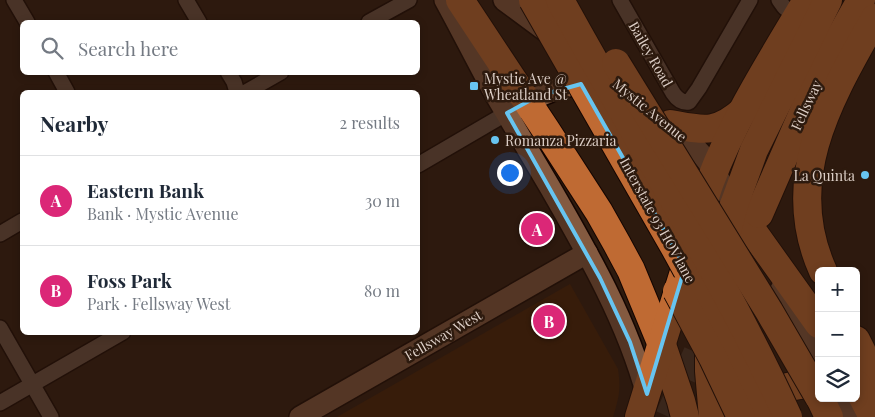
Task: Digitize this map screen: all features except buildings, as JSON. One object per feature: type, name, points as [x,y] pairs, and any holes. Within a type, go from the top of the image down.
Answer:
[{"type":"highway","points":[[460,0],[517,107],[599,212],[617,244],[662,345],[685,417]]},
{"type":"highway","points":[[512,0],[659,257],[713,358],[741,417]]},
{"type":"highway","name":"Interstate 93 HOV lane","points":[[533,0],[675,248],[730,348],[763,417]]},
{"type":"highway","points":[[560,0],[720,283],[767,372],[788,417]]},
{"type":"highway","points":[[573,0],[594,27],[769,311],[815,391]]},
{"type":"highway","points":[[815,318],[746,209],[741,183],[765,128],[828,0]]},
{"type":"highway","name":"Fellsway","points":[[746,209],[861,0]]},
{"type":"highway","points":[[646,409],[662,345],[714,172],[794,6]]},
{"type":"highway","points":[[821,267],[812,242],[807,208],[807,181],[812,154],[817,136],[834,96],[875,18]]},
{"type":"highway","points":[[670,124],[698,129],[711,129],[726,123],[744,110]]},
{"type":"highway","points":[[712,417],[709,333],[713,298],[719,264],[746,209]]},
{"type":"highway","points":[[689,314],[726,417]]},
{"type":"highway","points":[[860,348],[875,378]]},
{"type":"highway","points":[[730,417],[739,409],[762,396],[785,387],[805,383],[815,384]]},
{"type":"highway","points":[[860,392],[873,417]]},
{"type":"highway","points":[[821,402],[829,417]]},
{"type":"main road","points":[[446,0],[488,80],[517,107],[630,342],[637,361],[646,409]]},
{"type":"main road","name":"Mystic Avenue","points":[[504,0],[627,90],[670,124],[695,147],[746,209],[815,349]]},
{"type":"main road","points":[[517,107],[552,90],[577,84],[601,85],[627,90]]},
{"type":"main road","name":"Fellsway West","points":[[300,417],[587,253]]},
{"type":"main road","points":[[844,402],[851,417]]},
{"type":"street","points":[[14,0],[26,20]]},
{"type":"street","points":[[186,0],[198,20]]},
{"type":"street","points":[[373,20],[409,0]]},
{"type":"street","name":"Bailey Road","points":[[620,0],[673,93],[679,100],[686,102],[689,102],[699,88],[750,0]]},
{"type":"street","points":[[58,75],[66,90]]},
{"type":"street","points":[[230,75],[236,90]]},
{"type":"street","points":[[250,90],[276,75]]},
{"type":"street","points":[[420,164],[517,107]]},
{"type":"street","points":[[0,234],[20,222]]},
{"type":"street","points":[[0,328],[51,417]]},
{"type":"street","points":[[0,403],[118,335]]},
{"type":"highlighted area","points":[[581,84],[685,267],[647,394],[630,342],[600,278],[507,113],[538,96]]},
{"type":"shaded area","points":[[570,284],[618,369],[619,393],[613,417],[337,417]]},
{"type":"tunnel","points":[[669,417],[711,322]]},
{"type":"place","name":"Mystic Ave @ Wheatland St","points":[[474,86]]},
{"type":"place","name":"Romanza Pizzaria","points":[[495,140]]},
{"type":"place","name":"La Quinta","points":[[865,175]]},
{"type":"place","name":"Eastern Bank","points":[[537,229]]},
{"type":"place","name":"Foss Park","points":[[549,321]]}]
